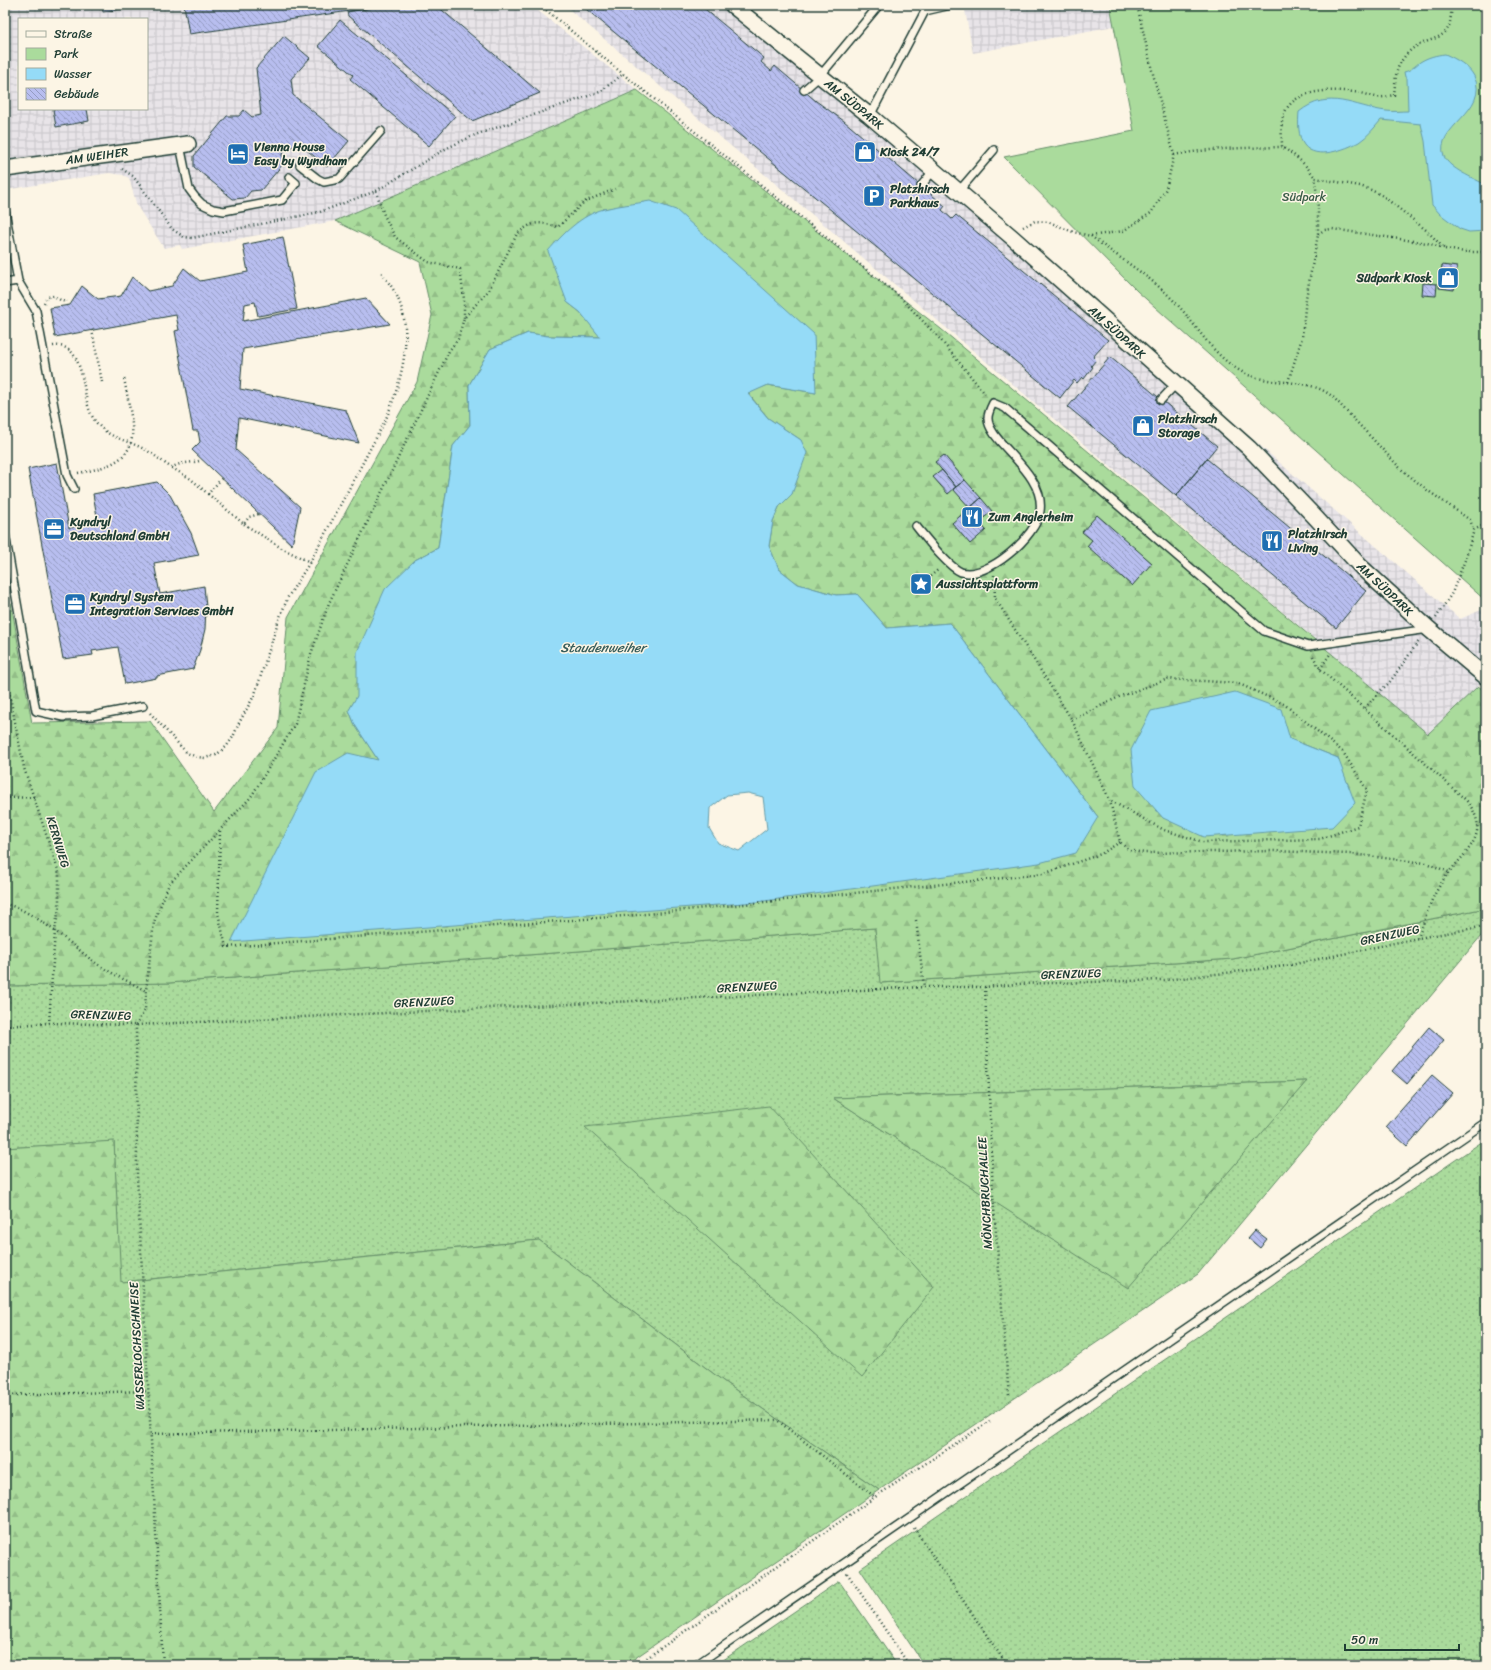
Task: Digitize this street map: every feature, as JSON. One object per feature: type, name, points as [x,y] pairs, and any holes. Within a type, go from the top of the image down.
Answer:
[{"type":"street","name":"AM SÜDPARK","points":[[732,5],[870,116],[1013,238],[1249,448],[1361,567],[1429,629],[1486,677]]},
{"type":"street","name":"AM WEIHER","points":[[5,169],[184,144]]},
{"type":"lane","points":[[804,90],[820,76],[879,5]]},
{"type":"lane","points":[[870,116],[925,8],[951,5]]},
{"type":"lane","points":[[300,165],[324,182],[339,179],[381,131]]},
{"type":"lane","points":[[184,144],[189,189],[195,198],[202,204],[213,209],[224,211],[282,200],[296,183],[289,177]]},
{"type":"lane","points":[[958,192],[994,150]]},
{"type":"lane","points":[[921,186],[933,171]]},
{"type":"lane","points":[[5,211],[18,281],[36,311],[67,475],[74,489]]},
{"type":"lane","points":[[5,283],[18,281]]},
{"type":"lane","points":[[1161,400],[1176,384]]},
{"type":"lane","points":[[916,526],[948,563],[961,572],[976,571],[990,566],[1013,551],[1025,540],[1035,526],[1040,511],[1040,501],[1031,478],[1024,467],[993,431],[988,418],[993,403],[1005,408],[1264,631],[1308,646],[1429,629]]},
{"type":"lane","points":[[5,534],[36,711],[63,717],[92,716],[143,706]]},
{"type":"lane","points":[[696,1665],[1486,1122]]},
{"type":"path","points":[[540,5],[623,74],[898,295],[939,338],[993,403]]},
{"type":"path","points":[[1013,238],[1024,226],[1035,221],[1048,222],[1074,232],[1091,236],[1123,231],[1151,214],[1166,189],[1174,155],[1137,5]]},
{"type":"path","points":[[1282,147],[1282,121],[1291,104],[1299,97],[1310,93],[1336,91],[1362,93],[1376,97],[1394,95],[1397,72],[1401,63],[1419,44],[1438,38],[1445,32],[1449,26],[1452,5]]},
{"type":"path","points":[[1174,155],[1224,149],[1282,147],[1299,158],[1308,167],[1315,178],[1318,207],[1318,234],[1306,298],[1302,338],[1288,382]]},
{"type":"path","points":[[1315,178],[1360,186],[1383,196],[1426,230],[1445,249]]},
{"type":"path","points":[[464,318],[489,290],[517,234],[524,228],[540,222],[558,227],[584,202],[615,189]]},
{"type":"path","points":[[136,1025],[145,1010],[154,922],[169,884],[251,797],[295,724],[311,654],[330,603],[446,358],[458,339],[464,318],[464,299],[460,269],[428,262],[395,237],[384,215],[376,191]]},
{"type":"path","points":[[1318,234],[1324,230],[1332,229],[1427,243],[1445,249],[1465,252],[1486,252]]},
{"type":"path","points":[[1091,236],[1109,251],[1160,287],[1182,311],[1200,335],[1225,361],[1244,373],[1266,381],[1288,382],[1325,390],[1333,396],[1401,469],[1426,490],[1470,520],[1474,530],[1465,560],[1452,593],[1429,629],[1389,683],[1365,708]]},
{"type":"path","points":[[143,706],[157,719],[187,753],[197,757],[205,758],[216,754],[226,748],[234,737],[238,723],[255,694],[285,603],[310,562],[385,421],[394,399],[404,354],[404,321],[400,302],[393,288],[381,272]]},
{"type":"path","points":[[45,310],[44,303],[47,296],[54,296],[67,302]]},
{"type":"path","points":[[92,330],[102,382]]},
{"type":"path","points":[[52,346],[58,345],[66,347],[74,354],[79,364],[89,408],[99,425],[106,433],[132,443],[172,468],[188,476],[244,524],[283,549],[310,562]]},
{"type":"path","points":[[67,475],[86,472],[111,464],[124,455],[132,443],[133,435],[124,378]]},
{"type":"path","points":[[172,468],[179,462],[194,463],[202,460]]},
{"type":"path","points":[[208,494],[222,478]]},
{"type":"path","points":[[244,524],[250,517],[259,514]]},
{"type":"path","points":[[1474,530],[1486,524]]},
{"type":"path","points":[[921,584],[948,563]]},
{"type":"path","points":[[990,566],[994,574],[995,598],[1072,720],[1110,801],[1120,842],[1129,850],[1144,853],[1274,851],[1351,854],[1426,864],[1449,872]]},
{"type":"path","points":[[1308,646],[1320,669],[1365,708],[1475,809],[1479,830],[1474,845],[1449,872],[1435,894],[1418,938]]},
{"type":"path","name":"KERNWEG","points":[[5,671],[24,768],[59,873],[59,907],[55,931],[49,1023]]},
{"type":"path","points":[[1072,720],[1121,696],[1168,679],[1237,683],[1284,704],[1343,752],[1367,790],[1358,826],[1320,839],[1202,842],[1164,830],[1110,801]]},
{"type":"path","points":[[5,798],[34,797]]},
{"type":"path","points":[[220,831],[218,913],[226,947],[636,915],[1043,874],[1101,854],[1120,842]]},
{"type":"path","points":[[5,904],[15,906],[55,931],[99,965],[146,991]]},
{"type":"path","points":[[916,920],[924,987]]},
{"type":"path","name":"GRENZWEG","points":[[5,1026],[49,1023],[136,1025],[924,987],[985,987],[1016,984],[1164,980],[1278,967],[1418,938],[1486,926]]},
{"type":"path","name":"MÖNCHBRUCHALLEE","points":[[985,987],[993,1195],[1009,1397]]},
{"type":"path","name":"WASSERLOCHSCHNEISE","points":[[136,1025],[137,1177],[164,1665]]},
{"type":"path","points":[[5,1394],[149,1390]]},
{"type":"path","points":[[151,1434],[777,1420],[875,1497]]},
{"type":"path","points":[[637,1665],[875,1497],[990,1421]]},
{"type":"path","points":[[908,1520],[1007,1665]]},
{"type":"path","points":[[842,1565],[909,1665]]},
{"type":"shaded area","points":[[5,5],[531,5],[637,90],[335,221],[182,249],[180,245],[164,248],[137,206],[129,178],[123,175],[109,173],[5,190]]},
{"type":"shaded area","points":[[564,5],[719,5],[1235,424],[1460,619],[1486,608],[1486,678],[1428,735]]},
{"type":"shaded area","points":[[964,5],[1110,5],[1114,26],[973,53]]},
{"type":"green space","name":"Südpark","points":[[1110,5],[1486,5],[1486,601],[1137,291],[1004,157],[1134,131]]},
{"type":"green space","points":[[637,90],[941,329],[1428,734],[1478,686],[1486,692],[1486,908],[1233,959],[880,983],[875,928],[169,983],[5,986],[5,602],[11,603],[32,723],[150,721],[214,812],[278,728],[288,617],[417,382],[432,315],[420,262],[335,221]],"holes":[[[625,206],[816,393],[768,385],[748,393],[768,418],[801,440],[792,494],[779,507],[773,521],[769,546],[779,569],[798,584],[836,595],[857,594],[887,628],[950,623],[1098,817],[231,942],[378,760],[355,725],[349,710],[357,697],[415,560],[438,548],[453,446],[470,425],[469,385],[490,349],[528,333],[548,336],[601,337],[580,312],[567,302],[603,209]],[[1290,739],[1338,758],[1163,818]]]},
{"type":"green space","points":[[1486,908],[1486,930],[1198,1274],[879,1490],[727,1384],[539,1240],[120,1282],[114,1142],[5,1148],[5,986],[169,983],[875,928],[881,983],[1233,959]],"holes":[[[1306,1081],[1128,1287],[833,1098]]]},
{"type":"green space","points":[[1307,1081],[1128,1288],[833,1098]]},
{"type":"green space","points":[[769,1106],[934,1287],[862,1377],[585,1127]]},
{"type":"green space","points":[[1486,1139],[1486,1665],[924,1665],[860,1569]]},
{"type":"green space","points":[[114,1141],[121,1282],[539,1240],[727,1384],[879,1490],[625,1665],[5,1665],[5,1148]]},
{"type":"green space","points":[[839,1581],[897,1665],[716,1665]]},
{"type":"water","points":[[1445,54],[1457,60],[1471,72],[1474,76],[1477,88],[1475,99],[1469,109],[1446,136],[1443,146],[1444,156],[1456,169],[1486,185],[1486,231],[1469,232],[1460,229],[1440,214],[1432,205],[1425,141],[1421,124],[1381,120],[1368,135],[1359,142],[1347,148],[1323,153],[1309,150],[1302,142],[1300,134],[1299,112],[1310,105],[1321,101],[1342,101],[1386,111],[1408,111],[1407,78],[1405,77],[1404,72],[1426,59]]},
{"type":"water","name":"Staudenweiher","points":[[650,201],[676,210],[814,334],[816,393],[768,385],[748,394],[768,418],[801,440],[807,453],[792,494],[779,507],[773,521],[769,546],[779,569],[798,584],[836,595],[857,594],[887,628],[950,623],[1098,817],[1076,853],[1039,863],[757,902],[231,942],[316,772],[348,753],[378,760],[355,725],[349,710],[357,696],[357,652],[385,589],[415,560],[438,548],[453,446],[470,425],[469,385],[490,349],[528,333],[548,336],[600,337],[580,312],[567,302],[548,251],[580,220],[596,212],[604,209]],"holes":[[[748,793],[763,797],[767,829],[739,851],[718,843],[709,828],[710,808],[727,795]]]},
{"type":"water","points":[[1235,692],[1281,709],[1290,739],[1338,758],[1355,803],[1332,827],[1204,837],[1163,818],[1135,786],[1131,750],[1151,711]]},
{"type":"building","points":[[102,5],[134,5],[134,7],[103,12]]},
{"type":"building","points":[[184,5],[370,5],[371,8],[189,34]]},
{"type":"building","points":[[370,5],[436,5],[540,93],[472,121],[348,16],[347,12],[371,8]]},
{"type":"building","name":"Platzhirsch Parkhaus","points":[[581,5],[700,5],[764,58],[761,62],[771,71],[775,66],[816,101],[844,121],[945,206],[942,210],[952,219],[956,215],[1108,340],[1093,357],[1096,360],[1091,366],[1093,367],[1084,379],[1082,377],[1077,383],[1074,380],[1060,398]]},
{"type":"building","points":[[340,20],[455,116],[429,146],[350,79],[353,75],[318,46]]},
{"type":"building","points":[[284,36],[310,58],[291,79],[293,95],[349,141],[327,167],[302,146],[287,147],[282,154],[284,163],[261,190],[251,191],[245,198],[233,199],[194,167],[194,156],[227,116],[239,116],[244,110],[252,117],[261,115],[256,68]]},
{"type":"building","points":[[53,110],[87,110],[89,121],[56,127]]},
{"type":"building","points":[[5,236],[8,252],[5,258]]},
{"type":"building","points":[[283,237],[297,309],[258,316],[255,302],[245,304],[243,321],[366,298],[390,324],[243,349],[240,389],[346,410],[359,443],[239,418],[236,450],[300,507],[292,545],[192,450],[200,442],[198,431],[193,431],[175,331],[179,330],[176,315],[55,337],[50,308],[70,305],[82,286],[98,299],[121,296],[132,277],[148,291],[172,286],[184,268],[200,281],[248,272],[243,245]]},
{"type":"building","name":"Südpark Kiosk","points":[[1442,265],[1457,267],[1454,290],[1439,288]]},
{"type":"building","points":[[1423,283],[1437,284],[1436,296],[1422,295]]},
{"type":"building","name":"Platzhirsch Storage","points":[[1110,357],[1217,446],[1176,496],[1068,407]]},
{"type":"building","points":[[944,455],[965,480],[956,487],[935,462]]},
{"type":"building","points":[[1207,459],[1366,591],[1336,628],[1176,496]]},
{"type":"building","points":[[57,463],[69,528],[98,522],[93,494],[157,482],[170,495],[191,533],[199,555],[154,563],[160,594],[204,586],[206,607],[205,629],[200,650],[193,669],[125,684],[118,647],[92,651],[93,655],[63,659],[28,469]]},
{"type":"building","points":[[942,470],[956,487],[948,494],[933,477]]},
{"type":"building","points":[[965,480],[981,498],[970,508],[953,489]]},
{"type":"building","name":"Zum Anglerheim","points":[[981,498],[992,511],[979,522],[986,530],[970,544],[952,523]]},
{"type":"building","points":[[1097,515],[1152,563],[1132,586],[1087,546],[1092,540],[1082,532]]},
{"type":"building","points":[[1429,1027],[1444,1040],[1407,1084],[1392,1071]]},
{"type":"building","points":[[1432,1075],[1453,1093],[1407,1146],[1386,1127]]},
{"type":"building","points":[[1255,1230],[1267,1239],[1260,1248],[1248,1238]]},
{"type":"place","name":"Kiosk 24/7","points":[[865,152]]},
{"type":"place","name":"Vienna House Easy by Wyndham","points":[[238,154]]},
{"type":"place","name":"Platzhirsch Parkhaus","points":[[874,196]]},
{"type":"place","name":"Südpark Kiosk","points":[[1448,278]]},
{"type":"place","name":"Platzhirsch Storage","points":[[1143,426]]},
{"type":"place","name":"Zum Anglerheim","points":[[972,517]]},
{"type":"place","name":"Kyndryl Deutschland GmbH","points":[[54,529]]},
{"type":"place","name":"Platzhirsch Living","points":[[1272,541]]},
{"type":"place","name":"Aussichtsplattform","points":[[921,584]]},
{"type":"place","name":"Kyndryl System Integration Services GmbH","points":[[75,604]]}]
